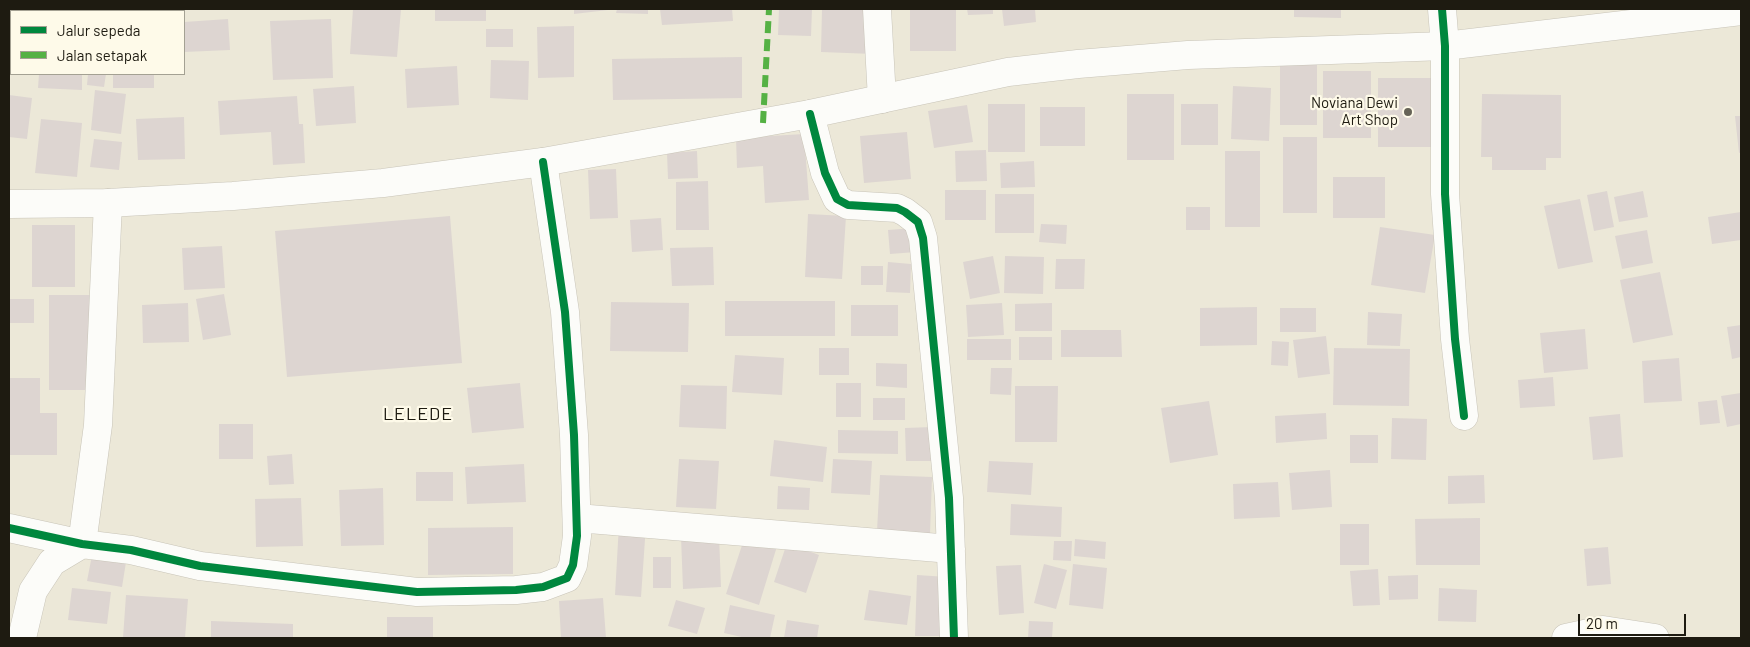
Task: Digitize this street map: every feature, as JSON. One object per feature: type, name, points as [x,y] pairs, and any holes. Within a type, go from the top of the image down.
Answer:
[{"type":"street","points":[[877,9],[882,99]]},
{"type":"street","points":[[1442,9],[1445,46],[1445,194],[1455,339],[1464,416]]},
{"type":"street","points":[[9,204],[108,203],[233,196],[383,183],[543,162],[810,114],[1008,72],[1078,64],[1188,55],[1445,46],[1741,11]]},
{"type":"street","points":[[810,114],[825,174],[837,198],[848,205],[896,208],[918,222],[923,238],[949,498],[954,638]]},
{"type":"street","points":[[9,528],[82,544],[131,550],[200,566],[417,592],[516,590],[543,587],[567,578],[571,573],[575,556],[577,518],[574,435],[565,312],[543,162]]},
{"type":"street","points":[[82,544],[98,425],[108,203]]},
{"type":"street","points":[[577,518],[951,549]]},
{"type":"street","points":[[22,638],[33,591],[52,562],[82,544]]},
{"type":"street","points":[[1566,638],[1603,630],[1655,638]]},
{"type":"building","points":[[19,9],[76,9],[76,10]]},
{"type":"building","points":[[93,9],[128,9],[128,10]]},
{"type":"building","points":[[353,9],[401,9],[397,57],[350,54]]},
{"type":"building","points":[[435,9],[486,9],[486,21],[435,21]]},
{"type":"building","points":[[574,9],[608,9],[608,10],[574,14]]},
{"type":"building","points":[[617,9],[648,9],[648,14],[616,13]]},
{"type":"building","points":[[660,9],[732,9],[733,21],[662,25]]},
{"type":"building","points":[[779,9],[812,9],[811,36],[778,35]]},
{"type":"building","points":[[822,9],[874,9],[873,54],[821,52]]},
{"type":"building","points":[[910,9],[956,9],[956,51],[910,51]]},
{"type":"building","points":[[967,9],[993,9],[993,14],[968,15]]},
{"type":"building","points":[[1002,9],[1035,9],[1036,22],[1004,26]]},
{"type":"building","points":[[1294,9],[1341,9],[1341,18],[1294,17]]},
{"type":"building","points":[[228,19],[230,50],[185,52],[185,22]]},
{"type":"building","points":[[331,19],[333,78],[273,80],[270,21]]},
{"type":"building","points":[[574,26],[574,77],[538,78],[537,27]]},
{"type":"building","points":[[486,29],[513,29],[513,47],[486,47]]},
{"type":"building","points":[[742,57],[742,98],[613,100],[612,59]]},
{"type":"building","points":[[491,60],[529,61],[528,100],[490,98]]},
{"type":"building","points":[[1280,61],[1317,61],[1317,125],[1280,125]]},
{"type":"building","points":[[457,66],[459,105],[407,108],[405,69]]},
{"type":"building","points":[[1323,71],[1371,71],[1371,138],[1323,138]]},
{"type":"building","points":[[39,75],[82,75],[82,90],[38,88]]},
{"type":"building","points":[[88,75],[106,75],[104,87],[87,85]]},
{"type":"building","points":[[113,75],[154,75],[154,88],[113,88]]},
{"type":"building","name":"Noviana Dewi Art Shop","points":[[1378,78],[1439,78],[1439,147],[1378,147]]},
{"type":"building","points":[[354,86],[356,123],[316,126],[313,89]]},
{"type":"building","points":[[1233,86],[1271,88],[1269,141],[1231,139]]},
{"type":"building","points":[[95,90],[126,94],[121,134],[91,130]]},
{"type":"building","points":[[1127,94],[1174,94],[1174,160],[1127,160]]},
{"type":"building","points":[[1482,94],[1561,95],[1561,158],[1546,158],[1546,170],[1492,170],[1492,157],[1481,157]]},
{"type":"building","points":[[9,95],[32,98],[27,139],[9,137]]},
{"type":"building","points":[[297,96],[299,124],[303,124],[305,163],[273,165],[271,132],[220,135],[218,101]]},
{"type":"building","points":[[988,104],[1025,104],[1025,152],[988,152]]},
{"type":"building","points":[[1181,104],[1218,104],[1218,145],[1181,145]]},
{"type":"building","points":[[967,105],[973,142],[934,148],[928,111]]},
{"type":"building","points":[[1040,107],[1085,107],[1085,146],[1040,146]]},
{"type":"building","points":[[1735,116],[1741,116],[1741,152],[1739,153]]},
{"type":"building","points":[[184,117],[185,159],[138,160],[136,119]]},
{"type":"building","points":[[41,119],[82,123],[77,177],[35,173]]},
{"type":"building","points":[[907,132],[911,179],[864,183],[860,136]]},
{"type":"building","points":[[804,134],[809,200],[765,203],[763,166],[737,168],[736,138]]},
{"type":"building","points":[[1283,137],[1317,137],[1317,213],[1283,213]]},
{"type":"building","points":[[94,139],[122,142],[119,170],[90,167]]},
{"type":"building","points":[[986,150],[987,181],[956,182],[955,151]]},
{"type":"building","points":[[697,151],[698,178],[668,179],[667,153]]},
{"type":"building","points":[[1225,151],[1260,151],[1260,227],[1225,227]]},
{"type":"building","points":[[1034,161],[1035,187],[1001,188],[1000,163]]},
{"type":"building","points":[[616,169],[618,218],[590,219],[588,170]]},
{"type":"building","points":[[1333,177],[1385,177],[1385,218],[1333,218]]},
{"type":"building","points":[[708,181],[709,230],[676,230],[676,182]]},
{"type":"building","points":[[945,190],[986,190],[986,220],[945,220]]},
{"type":"building","points":[[1607,191],[1614,227],[1594,231],[1587,195]]},
{"type":"building","points":[[1643,191],[1648,217],[1619,222],[1614,197]]},
{"type":"building","points":[[995,194],[1034,194],[1034,233],[995,233]]},
{"type":"building","points":[[1580,199],[1593,262],[1558,269],[1544,206]]},
{"type":"building","points":[[1186,207],[1210,207],[1210,230],[1186,230]]},
{"type":"building","points":[[1741,212],[1741,240],[1712,244],[1708,217]]},
{"type":"building","points":[[808,214],[846,216],[842,279],[805,277]]},
{"type":"building","points":[[450,216],[462,363],[287,377],[275,231]]},
{"type":"building","points":[[661,218],[663,250],[632,252],[630,220]]},
{"type":"building","points":[[1041,224],[1067,225],[1066,244],[1039,242]]},
{"type":"building","points":[[32,225],[75,225],[75,287],[32,287]]},
{"type":"building","points":[[1380,227],[1435,235],[1425,293],[1371,285]]},
{"type":"building","points":[[914,228],[916,252],[890,254],[888,230]]},
{"type":"building","points":[[1647,230],[1653,263],[1622,269],[1615,236]]},
{"type":"building","points":[[222,246],[225,288],[184,290],[182,248]]},
{"type":"building","points":[[713,247],[714,285],[672,286],[670,248]]},
{"type":"building","points":[[993,256],[1000,293],[970,299],[963,262]]},
{"type":"building","points":[[1005,256],[1044,257],[1043,294],[1004,293]]},
{"type":"building","points":[[1056,259],[1085,259],[1084,289],[1055,289]]},
{"type":"building","points":[[888,262],[911,264],[910,293],[886,292]]},
{"type":"building","points":[[861,266],[883,266],[883,285],[861,285]]},
{"type":"building","points":[[1660,272],[1673,335],[1633,343],[1620,280]]},
{"type":"building","points":[[224,294],[231,335],[203,340],[196,299]]},
{"type":"building","points":[[49,295],[90,295],[90,390],[49,390]]},
{"type":"building","points":[[9,299],[34,299],[34,323],[9,323]]},
{"type":"building","points":[[725,301],[835,301],[835,336],[725,336]]},
{"type":"building","points":[[611,302],[689,303],[688,352],[610,351]]},
{"type":"building","points":[[188,303],[189,342],[143,343],[142,305]]},
{"type":"building","points":[[1002,303],[1004,335],[968,337],[966,305]]},
{"type":"building","points":[[1052,303],[1052,331],[1015,331],[1015,304]]},
{"type":"building","points":[[851,305],[898,305],[898,336],[851,336]]},
{"type":"building","points":[[1257,307],[1257,345],[1200,346],[1200,308]]},
{"type":"building","points":[[1280,308],[1316,308],[1316,332],[1280,332]]},
{"type":"building","points":[[1368,312],[1402,314],[1400,346],[1367,345]]},
{"type":"building","points":[[1741,325],[1741,357],[1732,359],[1727,327]]},
{"type":"building","points":[[1585,329],[1588,369],[1544,373],[1540,333]]},
{"type":"building","points":[[1061,330],[1121,330],[1122,357],[1061,357]]},
{"type":"building","points":[[1326,336],[1330,374],[1298,378],[1293,340]]},
{"type":"building","points":[[1019,337],[1052,337],[1052,360],[1019,360]]},
{"type":"building","points":[[967,339],[1011,339],[1011,360],[967,360]]},
{"type":"building","points":[[1272,341],[1289,342],[1288,366],[1271,365]]},
{"type":"building","points":[[819,348],[849,348],[849,375],[819,375]]},
{"type":"building","points":[[1334,348],[1410,349],[1409,406],[1333,405]]},
{"type":"building","points":[[735,355],[784,358],[782,395],[732,392]]},
{"type":"building","points":[[1679,358],[1682,401],[1644,403],[1642,361]]},
{"type":"building","points":[[876,363],[907,364],[907,388],[876,386]]},
{"type":"building","points":[[991,368],[1012,368],[1011,395],[990,394]]},
{"type":"building","points":[[1553,377],[1555,406],[1520,408],[1518,380]]},
{"type":"building","points":[[9,378],[40,378],[40,413],[57,413],[57,455],[9,455]]},
{"type":"building","points":[[520,383],[524,428],[472,433],[467,388]]},
{"type":"building","points":[[836,383],[861,383],[861,417],[836,417]]},
{"type":"building","points":[[681,385],[727,386],[726,429],[679,427]]},
{"type":"building","points":[[1015,386],[1058,386],[1057,442],[1015,442]]},
{"type":"building","points":[[1741,393],[1741,424],[1727,427],[1721,396]]},
{"type":"building","points":[[873,398],[905,398],[905,420],[873,420]]},
{"type":"building","points":[[1717,400],[1720,423],[1700,425],[1698,402]]},
{"type":"building","points":[[1209,401],[1218,455],[1170,463],[1161,408]]},
{"type":"building","points":[[1326,413],[1327,439],[1276,443],[1275,416]]},
{"type":"building","points":[[1620,414],[1623,457],[1593,460],[1589,417]]},
{"type":"building","points":[[1392,418],[1427,419],[1426,460],[1391,459]]},
{"type":"building","points":[[219,424],[253,424],[253,459],[219,459]]},
{"type":"building","points":[[932,427],[933,461],[906,461],[905,428]]},
{"type":"building","points":[[838,430],[898,431],[898,454],[838,453]]},
{"type":"building","points":[[1350,435],[1378,435],[1378,463],[1350,463]]},
{"type":"building","points":[[774,440],[827,447],[823,482],[770,476]]},
{"type":"building","points":[[292,454],[294,484],[269,485],[267,456]]},
{"type":"building","points":[[679,459],[719,461],[716,509],[676,507]]},
{"type":"building","points":[[833,459],[872,461],[870,495],[831,493]]},
{"type":"building","points":[[989,461],[1033,463],[1031,495],[987,492]]},
{"type":"building","points":[[524,464],[526,502],[467,504],[465,467]]},
{"type":"building","points":[[1330,470],[1332,507],[1292,510],[1289,473]]},
{"type":"building","points":[[416,472],[453,472],[453,501],[416,501]]},
{"type":"building","points":[[880,475],[932,477],[930,534],[877,531]]},
{"type":"building","points":[[1484,475],[1485,503],[1448,504],[1448,476]]},
{"type":"building","points":[[1278,482],[1280,517],[1234,519],[1233,484]]},
{"type":"building","points":[[778,486],[810,488],[809,510],[777,509]]},
{"type":"building","points":[[383,488],[384,545],[341,546],[339,490]]},
{"type":"building","points":[[301,498],[303,546],[256,547],[255,499]]},
{"type":"building","points":[[1011,504],[1062,507],[1061,537],[1010,535]]},
{"type":"building","points":[[1480,518],[1480,565],[1416,565],[1415,519]]},
{"type":"building","points":[[619,524],[646,525],[641,597],[615,595]]},
{"type":"building","points":[[1340,524],[1369,524],[1369,565],[1340,565]]},
{"type":"building","points":[[513,527],[513,574],[428,575],[428,528]]},
{"type":"building","points":[[746,533],[778,543],[759,605],[726,594]]},
{"type":"building","points":[[719,535],[721,587],[683,589],[681,537]]},
{"type":"building","points":[[1075,539],[1106,542],[1105,559],[1074,556]]},
{"type":"building","points":[[1054,541],[1072,541],[1071,561],[1053,560]]},
{"type":"building","points":[[787,543],[819,555],[806,593],[774,582]]},
{"type":"building","points":[[1608,547],[1611,584],[1587,586],[1584,549]]},
{"type":"building","points":[[93,550],[127,556],[122,587],[87,581]]},
{"type":"building","points":[[653,557],[671,557],[671,588],[653,588]]},
{"type":"building","points":[[1044,564],[1067,570],[1056,609],[1034,603]]},
{"type":"building","points":[[1073,564],[1107,568],[1103,609],[1069,605]]},
{"type":"building","points":[[1021,565],[1024,613],[999,615],[996,566]]},
{"type":"building","points":[[1378,569],[1380,605],[1353,606],[1350,571]]},
{"type":"building","points":[[917,575],[947,577],[945,636],[915,636]]},
{"type":"building","points":[[1418,575],[1418,599],[1389,600],[1388,576]]},
{"type":"building","points":[[72,588],[111,592],[107,624],[68,620]]},
{"type":"building","points":[[1439,588],[1477,590],[1476,622],[1438,621]]},
{"type":"building","points":[[869,590],[911,596],[907,625],[864,620]]},
{"type":"building","points":[[126,595],[188,599],[185,638],[123,638]]},
{"type":"building","points":[[603,598],[606,638],[561,638],[559,601]]},
{"type":"building","points":[[676,600],[705,608],[697,634],[668,626]]},
{"type":"building","points":[[730,605],[775,615],[770,638],[746,638],[724,633]]},
{"type":"building","points":[[387,617],[433,617],[433,638],[387,638]]},
{"type":"building","points":[[787,620],[819,625],[817,638],[784,638]]},
{"type":"building","points":[[211,621],[293,624],[293,638],[211,638]]},
{"type":"building","points":[[1029,621],[1053,622],[1052,638],[1028,638]]},
{"type":"marked path","points":[[763,123],[769,9]]},
{"type":"cycle path","points":[[1442,9],[1445,46],[1445,194],[1455,339],[1464,416]]},
{"type":"cycle path","points":[[810,114],[825,173],[837,199],[848,205],[897,208],[918,222],[923,238],[949,498],[954,638]]},
{"type":"cycle path","points":[[9,528],[82,544],[131,550],[200,566],[417,592],[516,590],[543,587],[567,578],[573,565],[577,536],[574,435],[565,312],[543,162]]},
{"type":"place","name":"Noviana Dewi Art Shop","points":[[1408,112]]},
{"type":"district","name":"LELEDE","points":[[418,414]]}]
